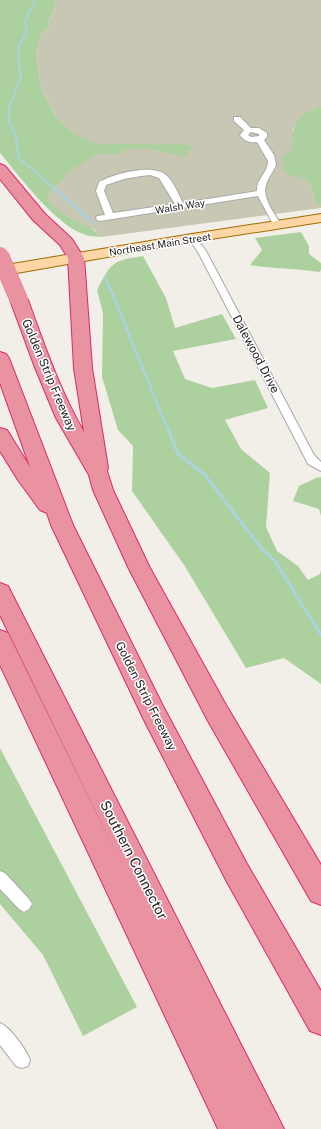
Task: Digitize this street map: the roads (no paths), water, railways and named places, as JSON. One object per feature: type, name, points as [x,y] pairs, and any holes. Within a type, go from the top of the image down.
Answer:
[{"type":"highway","points":[[0,169],[40,217],[66,242],[76,258],[83,368],[99,475]]},
{"type":"highway","name":"Golden Strip Freeway","points":[[0,256],[19,300],[43,365],[66,418],[99,475],[103,490],[128,545],[185,655],[321,891]]},
{"type":"highway","name":"Golden Strip Freeway","points":[[0,358],[62,525],[153,712],[237,874],[321,1020]]},
{"type":"highway","points":[[0,435],[25,475],[62,525]]},
{"type":"highway","name":"Southern Connector","points":[[0,592],[268,1129]]},
{"type":"highway","name":"Southern Connector","points":[[0,640],[236,1129]]},
{"type":"main road","name":"Northeast Main Street","points":[[0,271],[192,238],[278,226],[321,218]]},
{"type":"street","points":[[237,119],[249,130],[259,131],[263,134],[263,137],[259,139],[268,151],[272,160],[272,166],[262,180],[261,193],[278,226]]},
{"type":"street","points":[[110,216],[100,191],[102,184],[108,180],[148,173],[156,173],[163,176],[180,206]]},
{"type":"street","name":"Walsh Way","points":[[100,218],[261,193]]},
{"type":"street","name":"Dalewood Drive","points":[[192,238],[202,251],[309,456],[312,461],[321,466]]},
{"type":"street","points":[[0,878],[24,904]]},
{"type":"street","points":[[0,1031],[22,1060]]},
{"type":"waterway","points":[[35,0],[25,22],[27,32],[19,46],[19,65],[21,77],[9,108],[9,121],[16,137],[19,158],[55,189]]},
{"type":"waterway","points":[[54,188],[92,222]]},
{"type":"waterway","points":[[106,278],[168,430]]},
{"type":"waterway","points":[[168,429],[178,454],[204,474],[262,549],[275,561],[321,635]]}]
